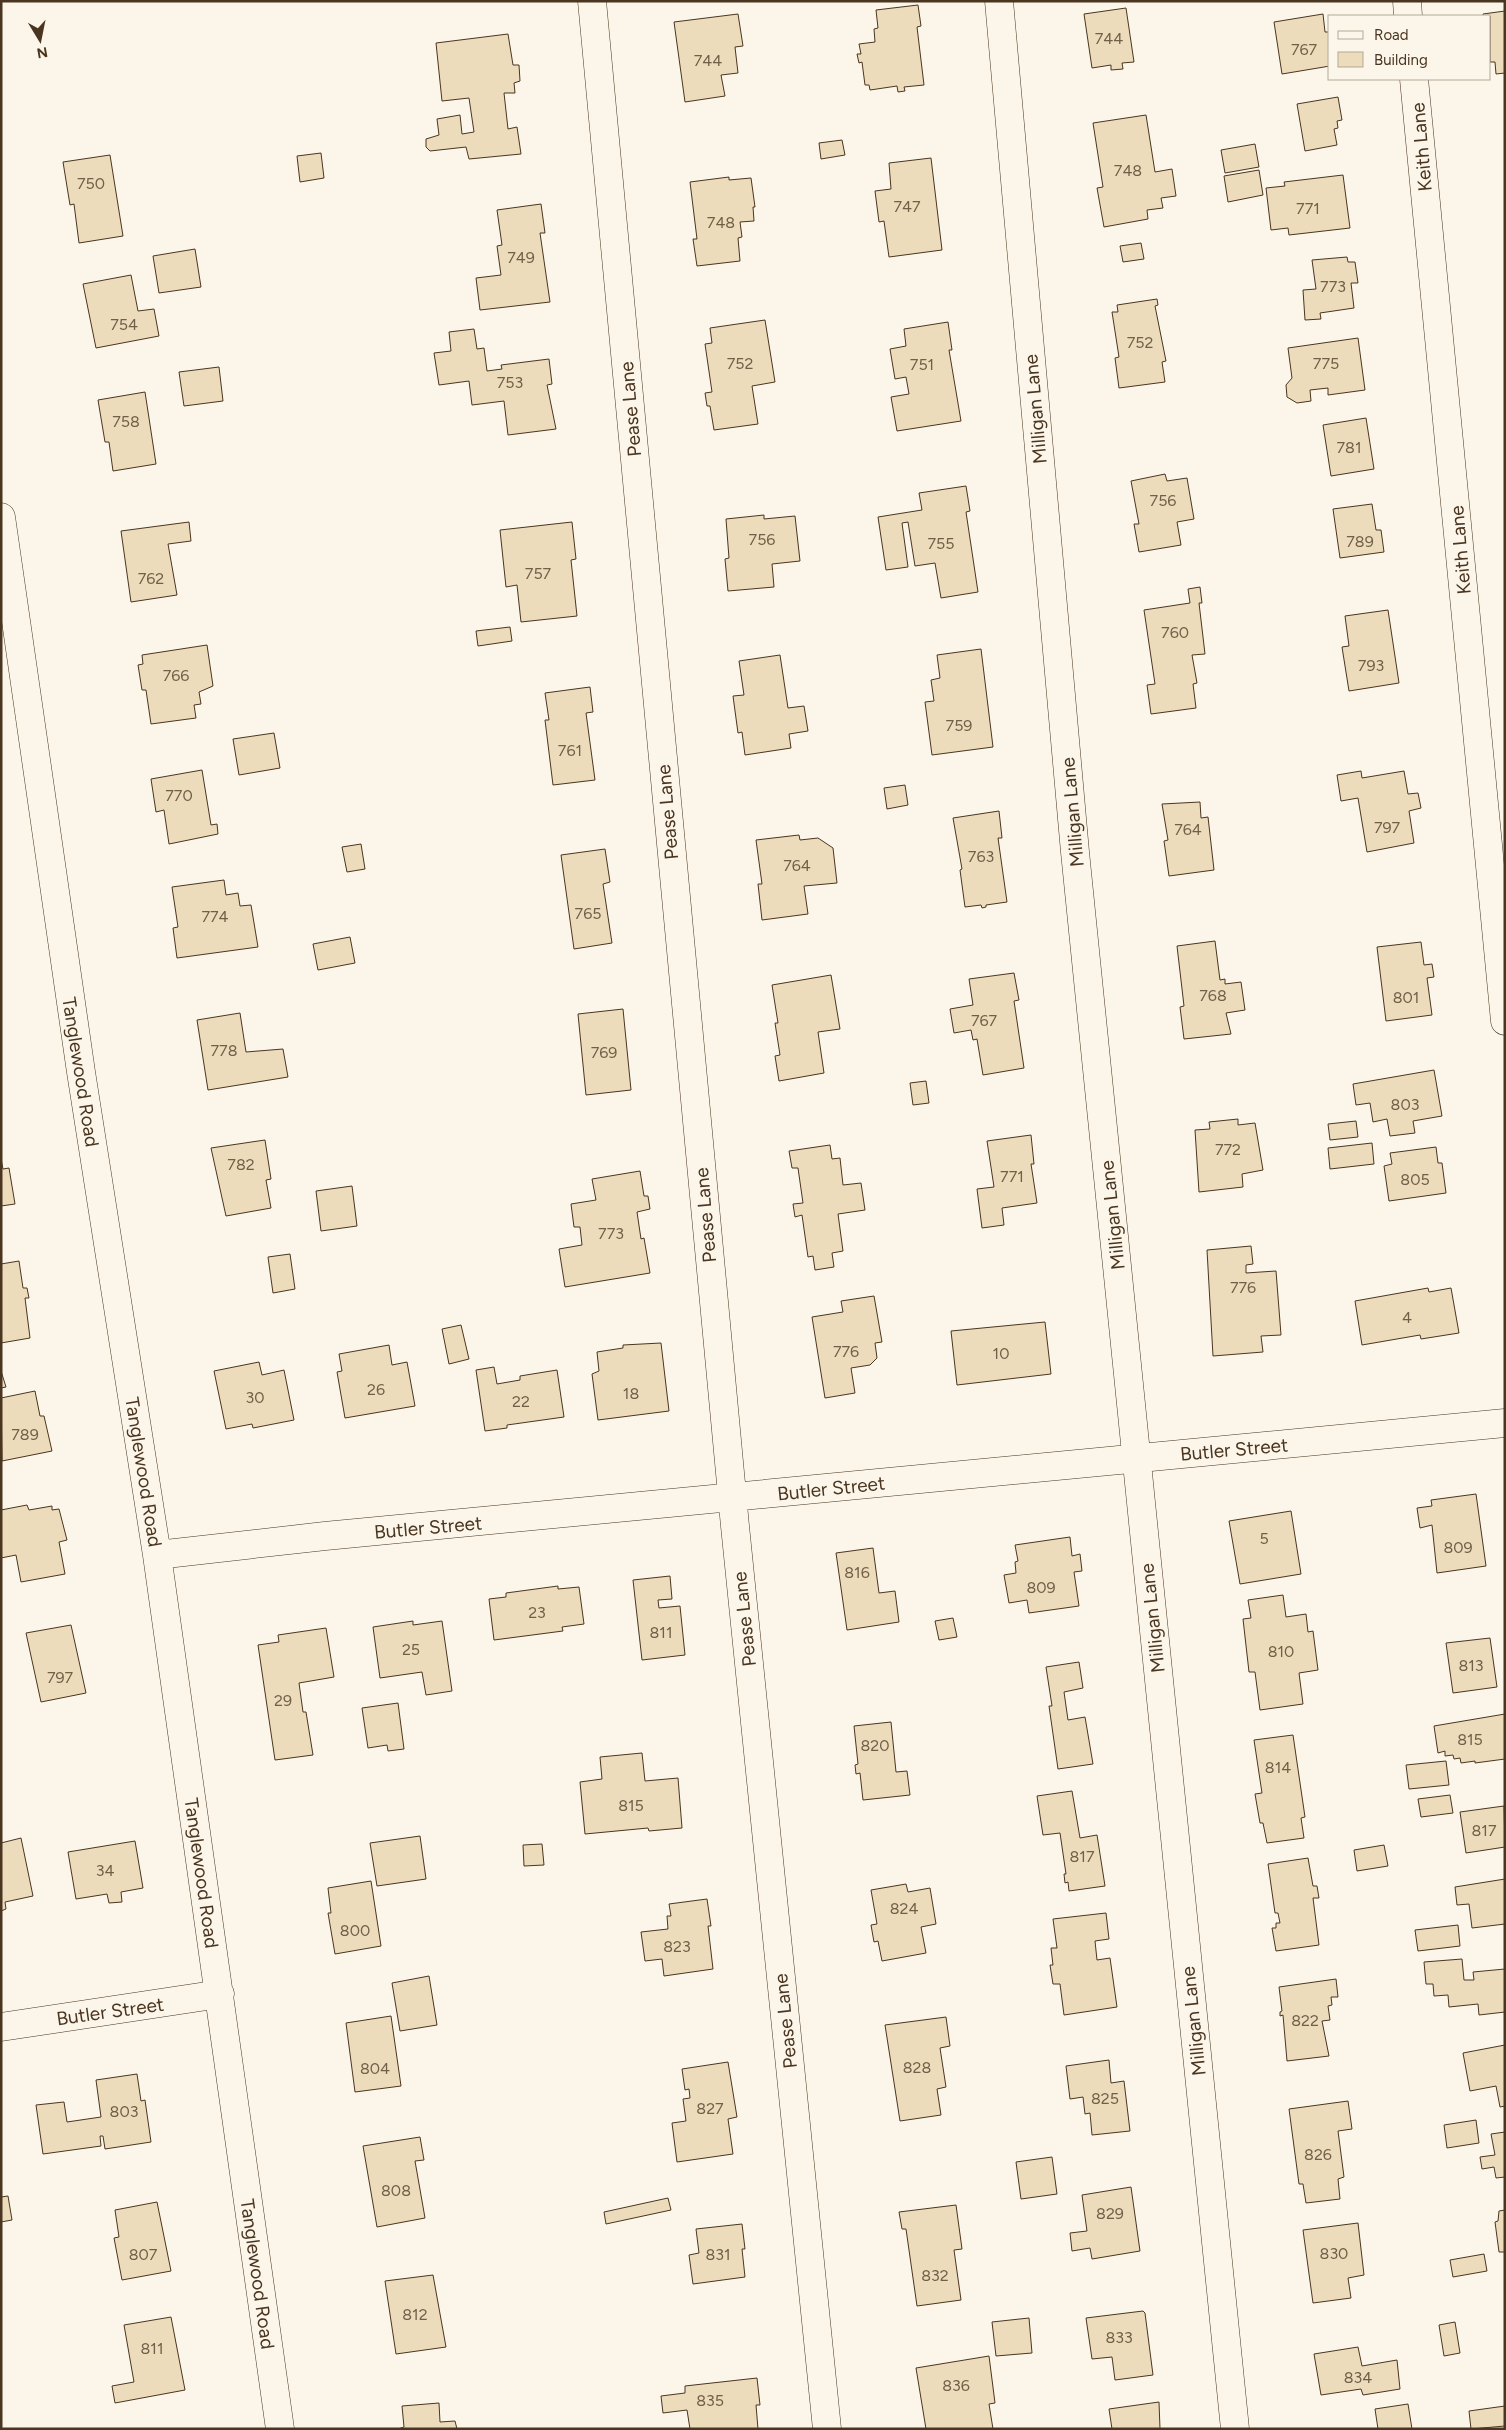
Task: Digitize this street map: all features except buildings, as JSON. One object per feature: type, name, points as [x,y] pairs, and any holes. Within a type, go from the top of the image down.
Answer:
[{"type":"street","name":"Pease Lane","points":[[592,1],[732,1498],[827,2429]]},
{"type":"street","name":"Milligan Lane","points":[[999,1],[1075,852],[1235,2429]]},
{"type":"street","points":[[1407,1],[1408,15]]},
{"type":"street","name":"Keith Lane","points":[[1414,80],[1505,1021]]},
{"type":"street","name":"Tanglewood Road","points":[[1,517],[79,1062],[157,1555],[280,2429]]},
{"type":"street","name":"Butler Street","points":[[157,1555],[325,1536],[1505,1423]]},
{"type":"street","name":"Butler Street","points":[[1,2027],[220,1994]]}]
